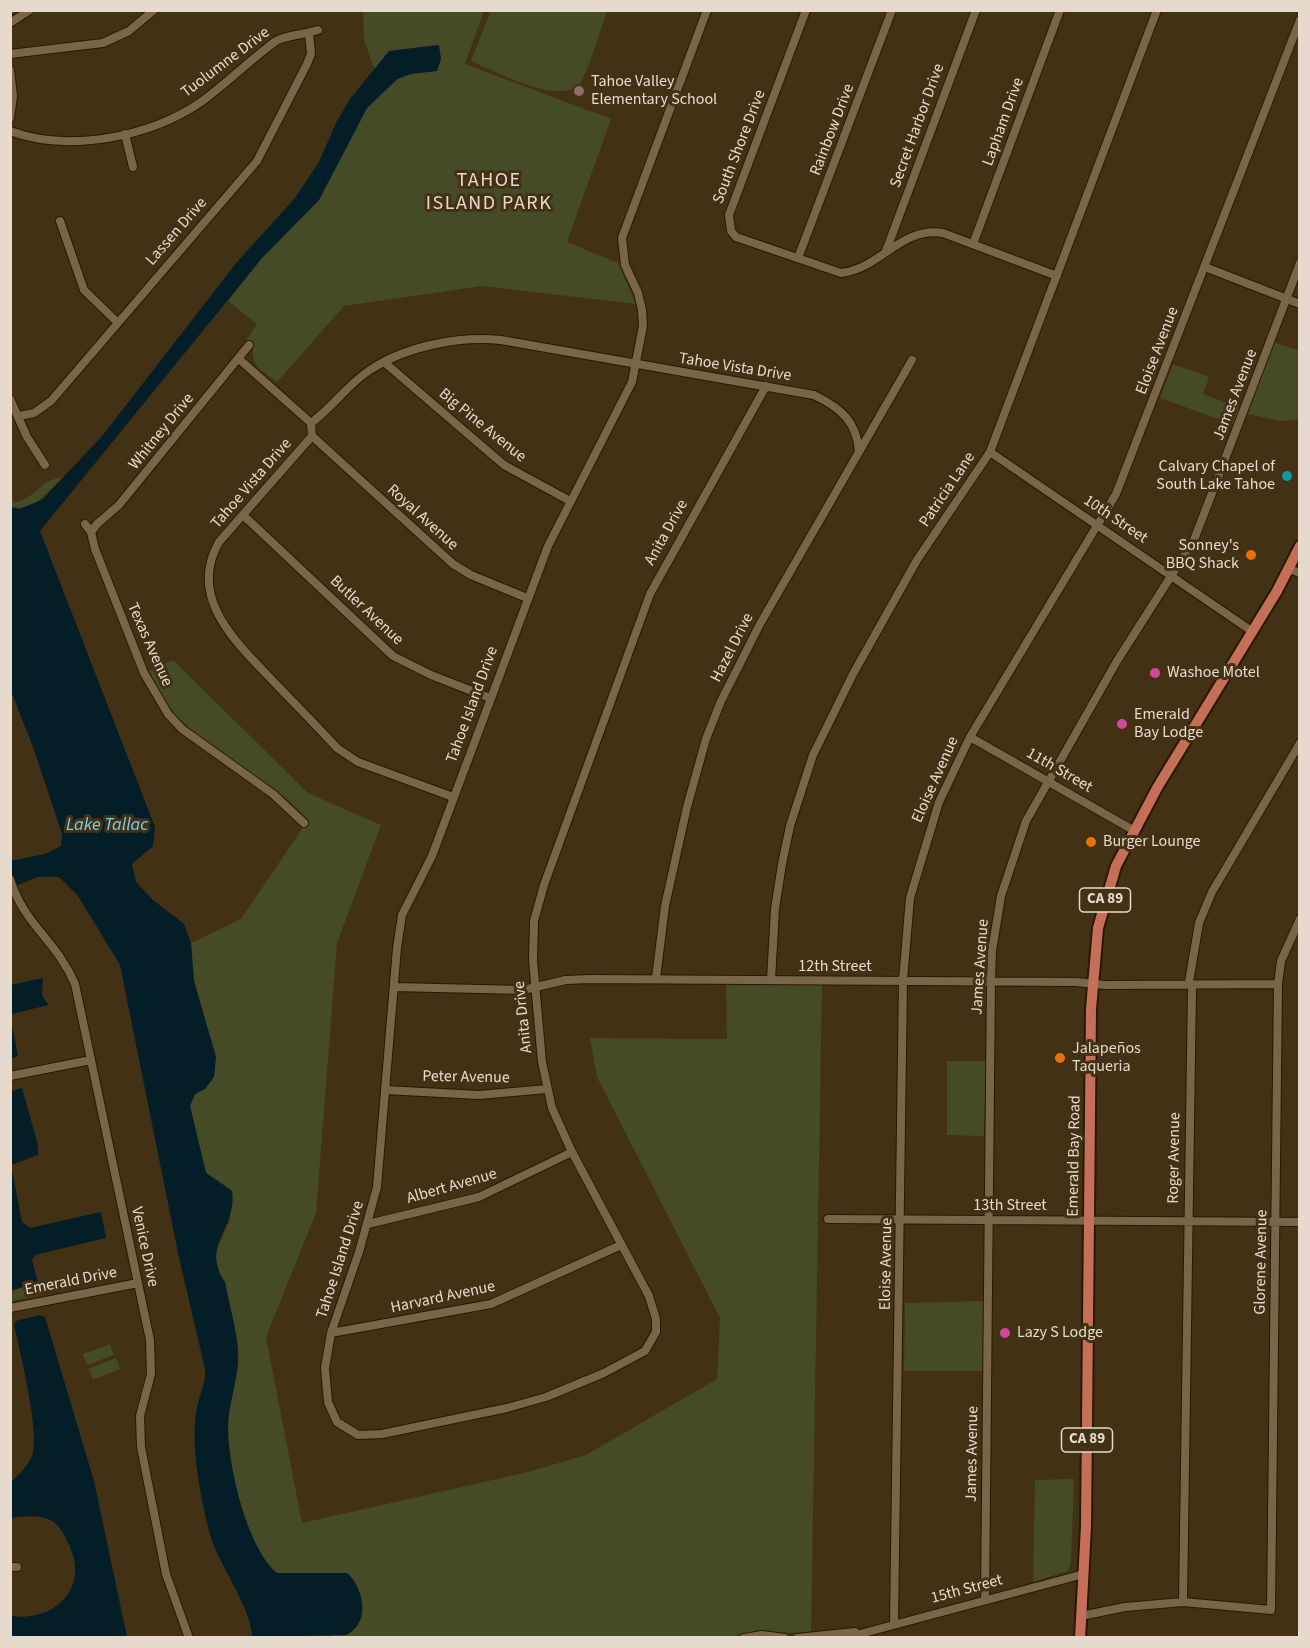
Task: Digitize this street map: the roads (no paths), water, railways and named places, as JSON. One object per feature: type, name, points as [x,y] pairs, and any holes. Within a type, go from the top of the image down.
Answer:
[{"type":"main road","name":"Emerald Bay Road","points":[[1080,1638],[1084,1574],[1092,983],[1102,910],[1116,866],[1133,830],[1253,632],[1294,571],[1299,546]]},
{"type":"street","points":[[10,23],[30,10]]},
{"type":"street","points":[[10,54],[103,43],[129,31],[154,10]]},
{"type":"street","name":"Tahoe Island Drive","points":[[344,1429],[332,1414],[325,1384],[331,1333],[368,1224],[377,1187],[402,915],[432,856],[527,598],[570,501],[628,395],[643,326],[638,293],[625,265],[622,238],[707,10]]},
{"type":"street","name":"South Shore Drive","points":[[806,10],[729,215],[731,231],[736,237],[840,273],[861,268],[913,235],[932,231],[1057,276]]},
{"type":"street","name":"Rainbow Drive","points":[[798,258],[892,10]]},
{"type":"street","name":"Secret Harbor Drive","points":[[886,252],[976,10]]},
{"type":"street","name":"Lapham Drive","points":[[973,244],[1060,10]]},
{"type":"street","name":"Patricia Lane","points":[[771,980],[774,921],[782,864],[790,826],[813,756],[853,674],[917,560],[990,452],[1157,10]]},
{"type":"street","name":"Eloise Avenue","points":[[894,1624],[903,980],[906,928],[916,874],[939,802],[970,737],[1099,525],[1131,462],[1299,20]]},
{"type":"street","name":"Tuolumne Drive","points":[[10,131],[40,141],[125,134],[172,118],[198,103],[276,41],[288,35],[318,30]]},
{"type":"street","name":"Lassen Drive","points":[[19,416],[34,413],[51,401],[257,161],[308,64],[311,54],[309,33]]},
{"type":"street","points":[[10,70],[13,96],[10,118]]},
{"type":"street","points":[[125,134],[133,167]]},
{"type":"street","points":[[60,221],[84,290],[117,322]]},
{"type":"street","name":"James Avenue","points":[[985,1599],[991,981],[992,951],[1001,896],[1026,821],[1048,780],[1202,522],[1299,263]]},
{"type":"street","points":[[1204,267],[1299,304]]},
{"type":"street","name":"Tahoe Vista Drive","points":[[453,797],[346,755],[231,637],[213,603],[208,568],[219,542],[312,436],[311,423],[359,378],[384,362],[441,344],[484,338],[814,395],[838,408],[855,428],[859,452]]},
{"type":"street","name":"Whitney Drive","points":[[91,532],[127,496],[249,345]]},
{"type":"street","points":[[239,359],[311,423]]},
{"type":"street","name":"Hazel Drive","points":[[656,978],[665,906],[687,807],[706,739],[721,701],[760,624],[912,360]]},
{"type":"street","name":"Big Pine Avenue","points":[[384,362],[504,465],[570,501]]},
{"type":"street","name":"Anita Drive","points":[[344,1429],[358,1435],[382,1434],[507,1408],[546,1397],[604,1373],[645,1351],[656,1332],[656,1319],[649,1296],[555,1117],[547,1089],[534,989],[533,938],[538,904],[636,627],[661,572],[766,386]]},
{"type":"street","points":[[10,399],[27,437],[45,465]]},
{"type":"street","name":"Royal Avenue","points":[[312,436],[453,564],[471,575],[527,598]]},
{"type":"street","name":"10th Street","points":[[990,452],[1253,632]]},
{"type":"street","name":"Butler Avenue","points":[[243,515],[393,656],[431,675],[490,698]]},
{"type":"street","name":"Texas Avenue","points":[[85,524],[91,532],[94,549],[144,673],[168,714],[182,729],[273,794],[304,823]]},
{"type":"street","name":"11th Street","points":[[970,737],[1133,830]]},
{"type":"street","name":"Roger Avenue","points":[[1183,1602],[1192,987],[1189,982],[1199,923],[1212,892],[1299,743]]},
{"type":"street","name":"Venice Drive","points":[[10,879],[30,921],[67,964],[75,984],[152,1359],[148,1387],[140,1416],[141,1447],[166,1574],[189,1638]]},
{"type":"street","name":"Glorene Avenue","points":[[1183,1602],[1271,1610],[1278,984],[1281,961],[1299,919]]},
{"type":"street","name":"12th Street","points":[[394,987],[534,989],[576,979],[656,978],[991,981],[1105,985],[1189,982],[1278,984]]},
{"type":"street","points":[[10,1076],[91,1060]]},
{"type":"street","name":"Peter Avenue","points":[[385,1090],[479,1095],[547,1089]]},
{"type":"street","name":"Albert Avenue","points":[[368,1224],[479,1197],[572,1152]]},
{"type":"street","name":"13th Street","points":[[828,1220],[901,1218],[1299,1222]]},
{"type":"street","name":"Harvard Avenue","points":[[331,1333],[490,1304],[621,1245]]},
{"type":"street","name":"Emerald Drive","points":[[10,1308],[138,1283]]},
{"type":"street","name":"15th Street","points":[[797,1638],[856,1632],[894,1624],[1084,1574]]},
{"type":"street","points":[[1081,1616],[1125,1607],[1183,1602]]},
{"type":"street","name":"15th Street","points":[[845,1638],[856,1632]]},
{"type":"street","points":[[744,1638],[762,1635],[785,1638]]},
{"type":"water","name":"Lake Tallac","points":[[439,45],[441,59],[437,71],[411,74],[397,79],[367,108],[319,200],[262,258],[40,531],[155,827],[153,846],[132,864],[136,882],[153,900],[184,924],[191,943],[194,981],[216,1057],[214,1077],[205,1089],[195,1094],[190,1106],[206,1173],[232,1191],[230,1215],[216,1257],[218,1269],[225,1282],[238,1350],[228,1428],[231,1463],[241,1505],[257,1545],[266,1561],[277,1573],[347,1573],[358,1588],[361,1597],[362,1615],[359,1623],[346,1635],[252,1637],[246,1611],[212,1541],[202,1499],[195,1456],[195,1427],[205,1369],[178,1253],[120,965],[78,896],[59,877],[37,877],[11,888],[10,861],[45,854],[61,846],[62,834],[33,747],[11,691],[11,507],[19,509],[42,500],[103,435],[237,262],[295,198],[319,162],[336,123],[350,99],[389,51]]},
{"type":"water","points":[[43,978],[42,995],[48,1005],[12,1014],[11,1018],[11,985]]},
{"type":"water","points":[[11,1020],[18,1056],[10,1059]]},
{"type":"water","points":[[22,1088],[38,1145],[38,1155],[11,1165],[11,1091]]},
{"type":"water","points":[[11,1165],[22,1222],[30,1228],[101,1212],[106,1238],[35,1255],[32,1260],[38,1282],[11,1291]]},
{"type":"water","points":[[39,1315],[45,1317],[94,1481],[127,1637],[11,1637],[11,1616],[26,1617],[41,1614],[53,1608],[71,1589],[75,1577],[75,1563],[70,1547],[55,1523],[40,1517],[11,1518],[11,1482],[29,1461],[33,1453],[34,1442],[28,1390],[14,1325],[16,1321]]},
{"type":"place","name":"Tahoe Valley Elementary School","points":[[579,91]]},
{"type":"place","name":"Calvary Chapel of South Lake Tahoe","points":[[1287,476]]},
{"type":"place","name":"Sonney's BBQ Shack","points":[[1251,555]]},
{"type":"place","name":"Washoe Motel","points":[[1155,673]]},
{"type":"place","name":"Emerald Bay Lodge","points":[[1122,724]]},
{"type":"place","name":"Burger Lounge","points":[[1091,842]]},
{"type":"place","name":"Jalapeños Taqueria","points":[[1060,1058]]},
{"type":"place","name":"Lazy S Lodge","points":[[1005,1333]]},
{"type":"district","name":"TAHOE ISLAND PARK","points":[[489,194]]}]
